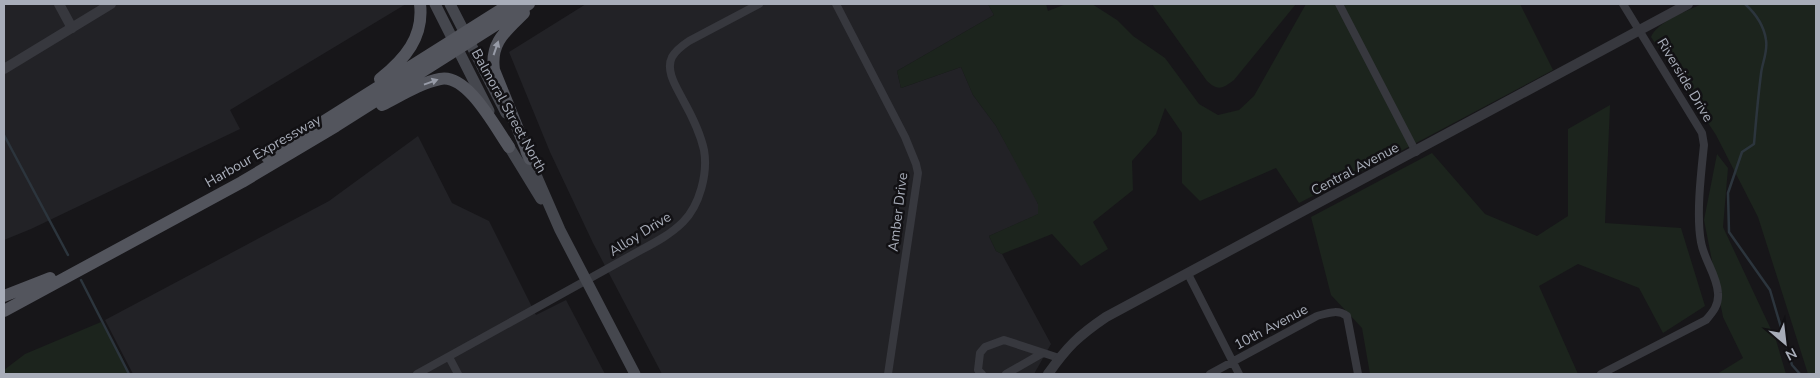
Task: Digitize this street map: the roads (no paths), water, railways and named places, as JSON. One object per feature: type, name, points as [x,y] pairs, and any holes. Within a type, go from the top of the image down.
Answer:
[{"type":"main road","points":[[322,123],[387,73],[402,59],[418,35],[420,4]]},
{"type":"main road","name":"Balmoral Street North","points":[[435,4],[509,147],[560,230]]},
{"type":"main road","name":"Balmoral Street North","points":[[450,4],[530,160],[560,230],[585,281],[635,374]]},
{"type":"main road","name":"Harbour Expressway","points":[[467,38],[510,4]]},
{"type":"main road","name":"Harbour Expressway","points":[[4,311],[234,186],[309,142],[467,38],[529,4]]},
{"type":"main road","points":[[530,160],[494,70],[493,60],[494,48],[500,37],[534,4]]},
{"type":"main road","name":"Harbour Expressway","points":[[4,302],[255,165],[322,123],[456,45]]},
{"type":"main road","points":[[309,142],[428,83],[447,79],[455,80],[472,94],[509,147]]},
{"type":"main road","points":[[4,296],[50,278]]},
{"type":"street","points":[[59,4],[72,28]]},
{"type":"street","points":[[4,69],[111,4]]},
{"type":"street","name":"Alloy Drive","points":[[417,374],[665,236],[684,221],[701,191],[704,152],[696,124],[673,81],[671,70],[672,58],[689,41],[759,4]]},
{"type":"street","points":[[1339,4],[1416,152]]},
{"type":"street","name":"Riverside Drive","points":[[1601,374],[1706,320],[1716,308],[1719,294],[1716,281],[1704,256],[1701,240],[1700,222],[1704,138],[1694,117],[1623,4]]},
{"type":"street","name":"Central Avenue","points":[[1048,374],[1068,346],[1080,335],[1100,322],[1688,4]]},
{"type":"street","name":"Amber Drive","points":[[837,6],[905,137],[918,173],[888,374]]},
{"type":"street","points":[[1188,274],[1240,374]]},
{"type":"street","name":"10th Avenue","points":[[1210,374],[1317,316],[1333,312],[1342,312],[1347,316],[1358,374]]},
{"type":"street","points":[[982,374],[978,370],[980,353],[985,347],[1004,340],[1041,354],[1059,358]]},
{"type":"street","points":[[1006,374],[1041,354]]},
{"type":"street","points":[[449,357],[458,374]]},
{"type":"waterway","points":[[1745,4],[1761,25],[1765,35],[1766,49],[1761,74],[1754,144],[1742,152],[1728,193],[1729,232],[1770,290],[1792,365],[1800,374]]},
{"type":"waterway","points":[[4,135],[68,255]]},
{"type":"waterway","points":[[81,280],[129,374]]}]
